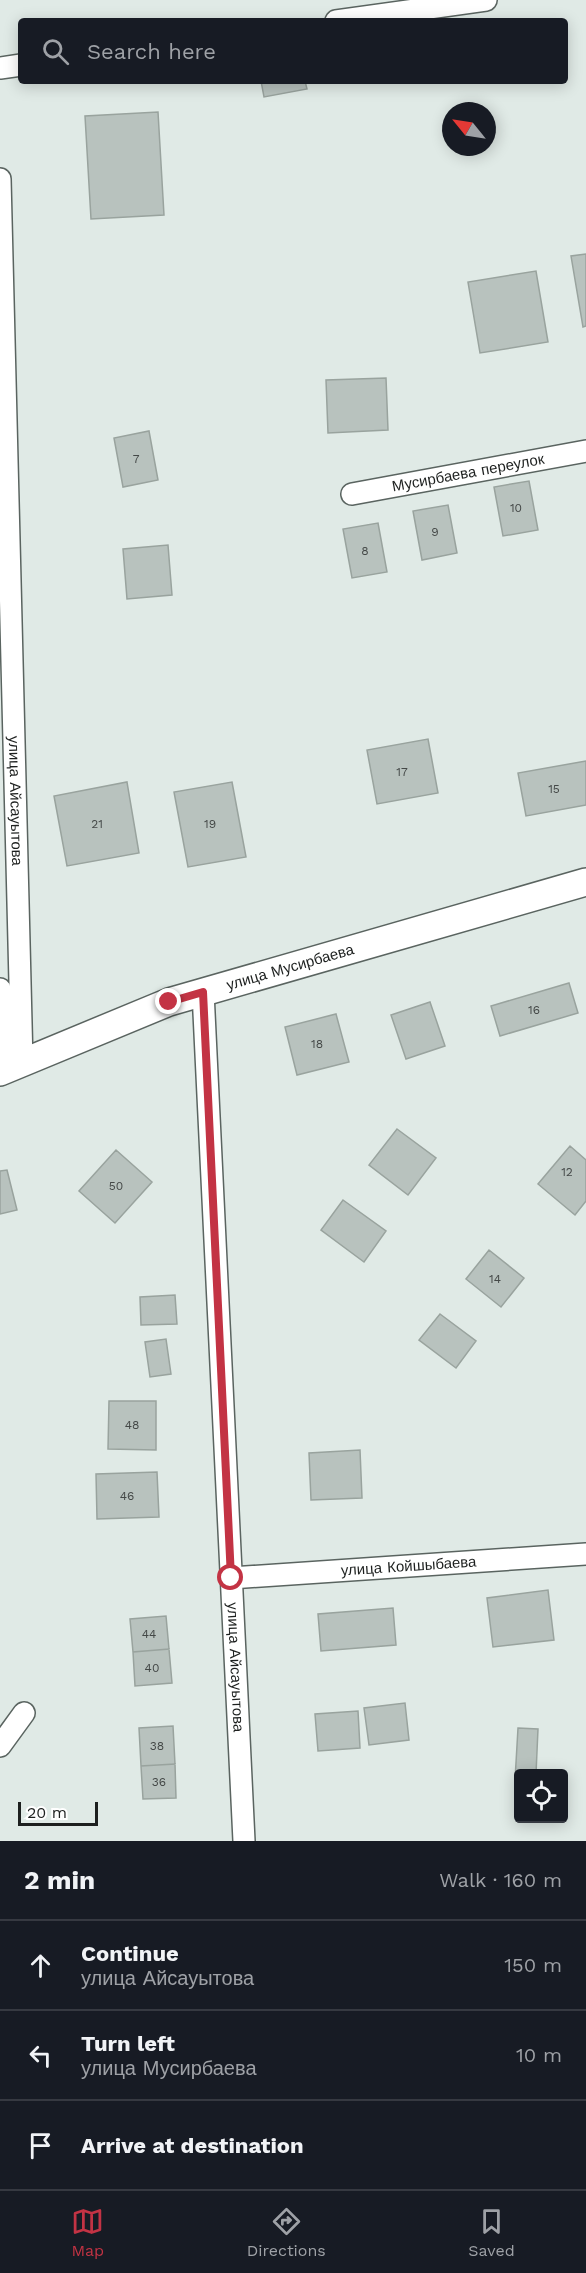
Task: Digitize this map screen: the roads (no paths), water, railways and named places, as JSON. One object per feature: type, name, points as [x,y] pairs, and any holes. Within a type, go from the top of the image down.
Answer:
[{"type":"street","points":[[357,18],[486,0]]},
{"type":"street","points":[[0,68],[18,65]]},
{"type":"street","name":"улица Айсауытова","points":[[0,179],[11,1067]]},
{"type":"street","name":"Мусирбаева переулок","points":[[352,494],[586,451]]},
{"type":"street","name":"улица Мусирбаева","points":[[11,1067],[169,1002],[586,882]]},
{"type":"street","points":[[0,989],[11,1067]]},
{"type":"street","name":"улица Айсауытова","points":[[203,992],[244,1841]]},
{"type":"street","name":"улица Койшыбаева","points":[[231,1578],[586,1554]]},
{"type":"street","points":[[0,1746],[24,1713]]}]
